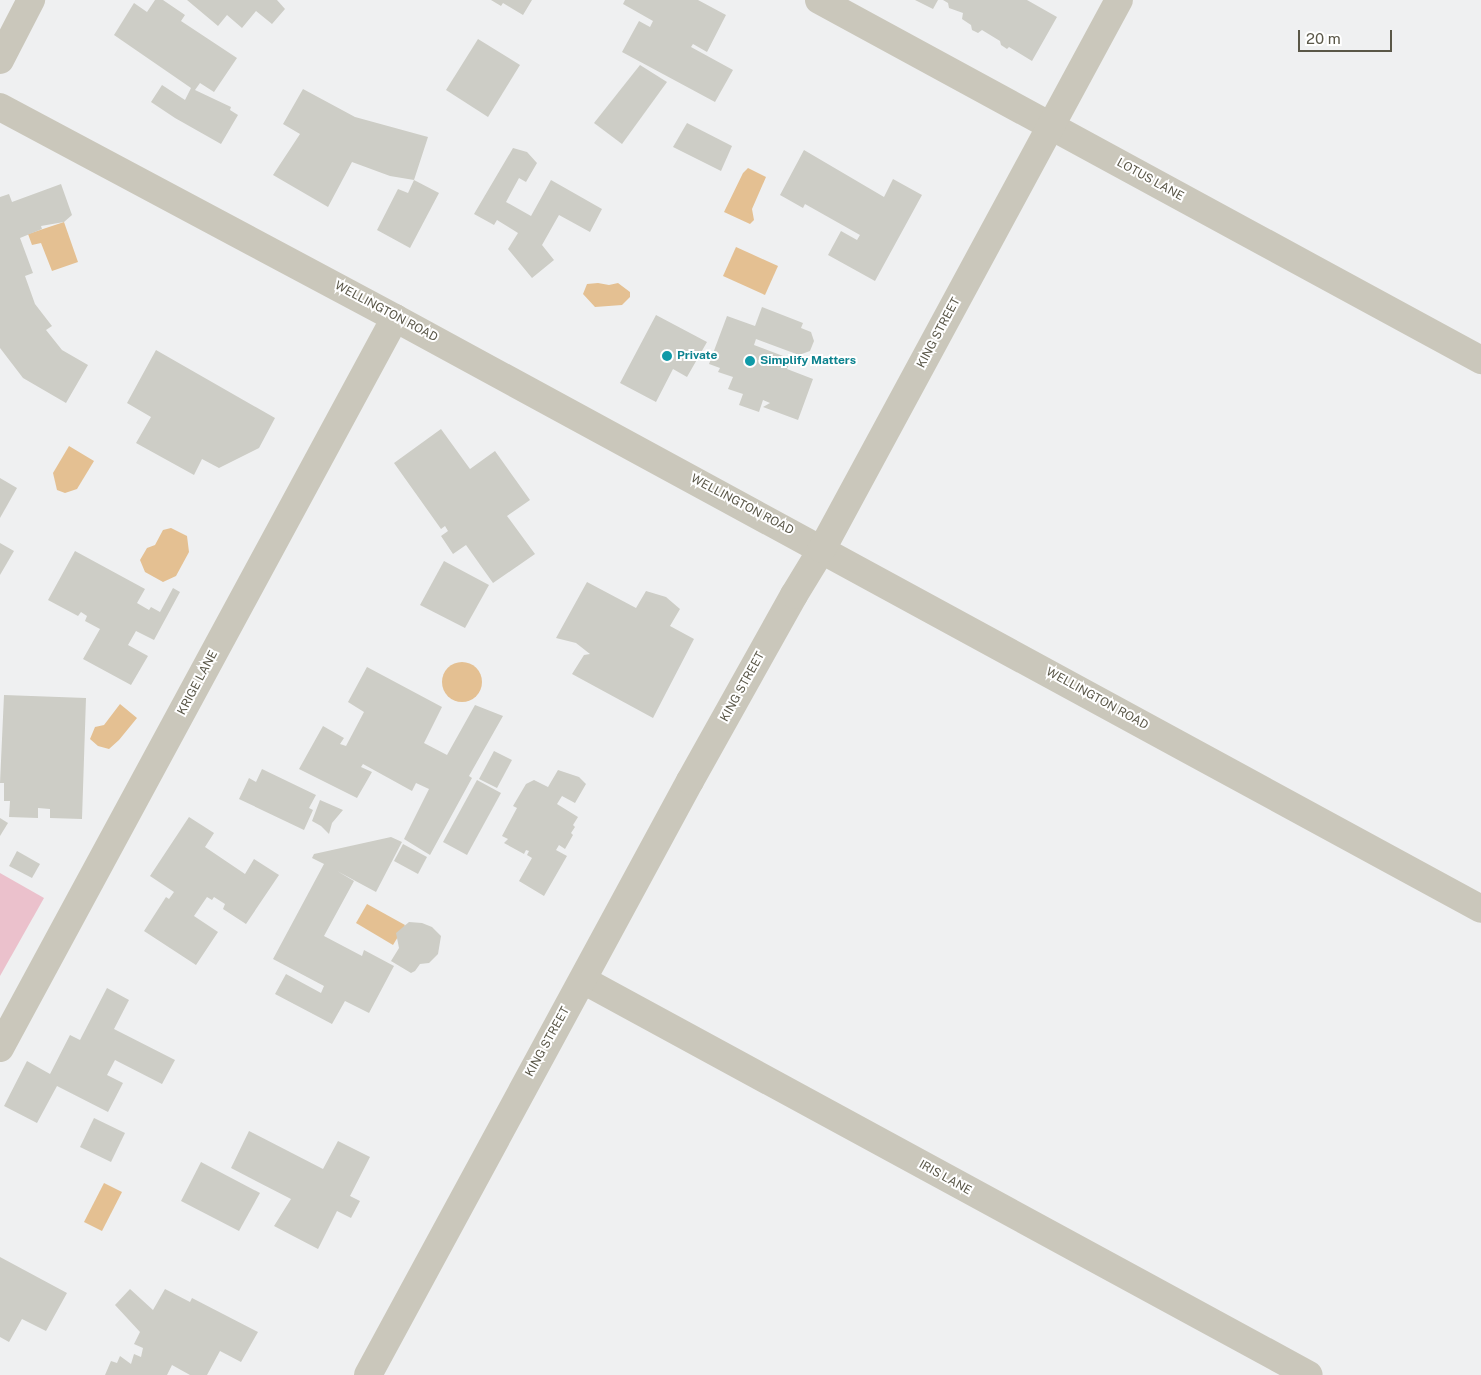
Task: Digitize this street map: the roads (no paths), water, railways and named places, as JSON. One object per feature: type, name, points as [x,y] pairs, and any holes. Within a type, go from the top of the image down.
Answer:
[{"type":"street","points":[[0,60],[31,0]]},
{"type":"street","name":"LOTUS LANE","points":[[819,0],[1481,360]]},
{"type":"street","name":"KING STREET","points":[[368,1375],[709,748],[794,595],[822,549],[1119,0]]},
{"type":"street","name":"WELLINGTON ROAD","points":[[0,107],[396,318],[1481,908]]},
{"type":"street","name":"KRIGE LANE","points":[[0,1048],[396,318]]},
{"type":"street","name":"IRIS LANE","points":[[583,980],[1308,1375]]},
{"type":"place","name":"Private","points":[[667,356]]},
{"type":"place","name":"Simplify Matters","points":[[750,361]]}]
